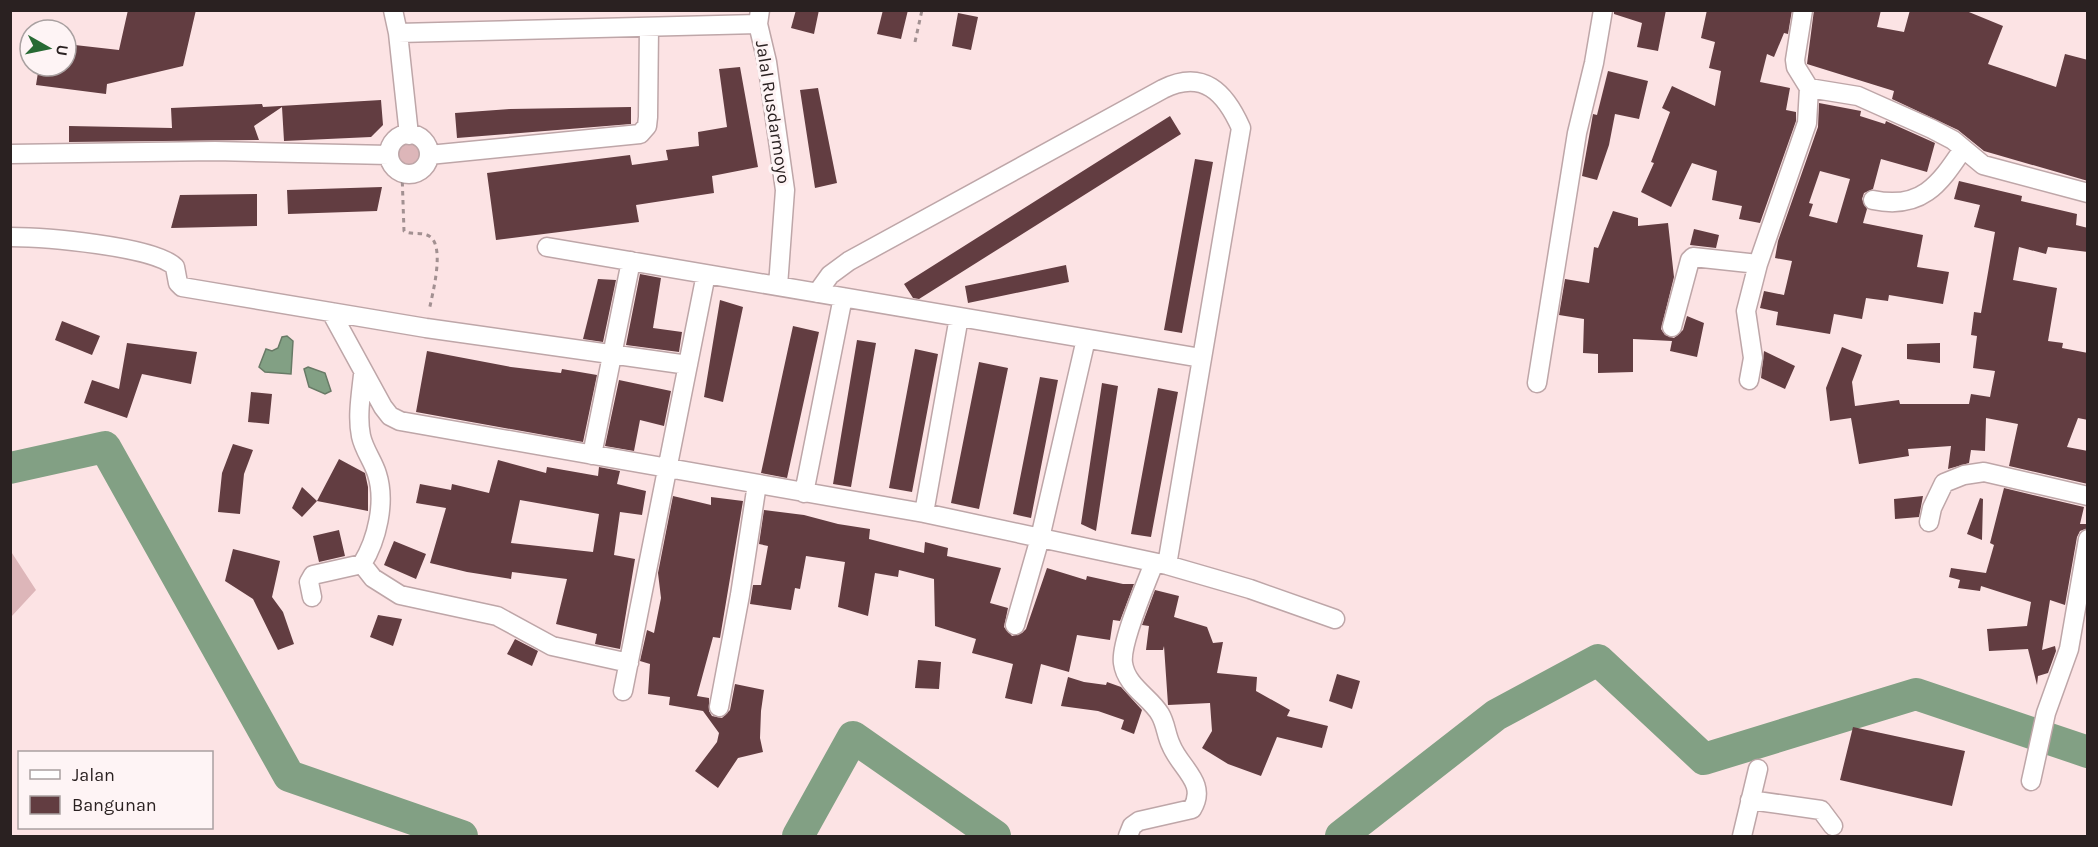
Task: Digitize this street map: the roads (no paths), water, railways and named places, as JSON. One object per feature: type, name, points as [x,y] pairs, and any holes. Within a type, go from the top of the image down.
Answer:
[{"type":"street","points":[[393,10],[399,33],[409,135]]},
{"type":"street","points":[[1537,383],[1577,133],[1594,63],[1603,10]]},
{"type":"street","points":[[1749,380],[1753,358],[1746,311],[1758,264],[1807,123],[1809,88],[1796,67],[1795,60],[1803,10]]},
{"type":"street","points":[[399,33],[649,27],[759,17]]},
{"type":"street","name":"Jalal Rusdarmoyo","points":[[759,17],[782,149],[786,201],[778,286]]},
{"type":"street","points":[[429,155],[640,134],[647,126],[648,117],[649,27]]},
{"type":"street","points":[[817,293],[830,275],[849,261],[1179,81],[1195,79],[1216,90],[1231,105],[1241,128],[1201,358],[1160,564],[1124,652],[1123,666],[1133,685],[1160,713],[1170,745],[1190,772],[1198,791],[1198,799],[1192,809],[1139,821],[1132,826],[1128,837]]},
{"type":"street","points":[[1809,88],[1858,96],[1943,134],[1983,165],[2088,193]]},
{"type":"street","points":[[409,135],[415,135],[425,143],[429,155],[422,169],[412,174],[402,173],[395,169],[389,155],[395,141],[409,135]]},
{"type":"street","points":[[1873,200],[1902,201],[1926,193],[1944,177],[1963,149]]},
{"type":"street","points":[[10,154],[214,151],[389,155]]},
{"type":"street","points":[[10,237],[114,247],[173,264],[182,287],[426,328],[688,365]]},
{"type":"street","points":[[547,247],[1201,358]]},
{"type":"street","points":[[1672,327],[1677,316],[1690,260],[1693,257],[1758,264]]},
{"type":"street","points":[[592,455],[631,261]]},
{"type":"street","points":[[623,691],[706,274]]},
{"type":"street","points":[[804,493],[843,297]]},
{"type":"street","points":[[331,312],[363,375],[383,407],[390,416],[400,421],[924,513],[1160,564],[1250,589],[1335,619]]},
{"type":"street","points":[[924,513],[959,317]]},
{"type":"street","points":[[1015,625],[1040,538],[1086,339]]},
{"type":"street","points":[[312,597],[309,582],[313,574],[362,564],[369,553],[380,507],[378,475],[361,434],[363,375]]},
{"type":"street","points":[[1929,522],[1932,508],[1944,483],[1964,475],[1984,472],[2088,496]]},
{"type":"street","points":[[719,707],[740,595],[757,484]]},
{"type":"street","points":[[2031,781],[2046,713],[2069,649],[2088,539]]},
{"type":"street","points":[[362,564],[373,578],[400,595],[497,616],[552,646],[629,663]]},
{"type":"street","points":[[1742,837],[1758,769]]},
{"type":"street","points":[[1750,800],[1821,810],[1833,826]]},
{"type":"waterway","points":[[10,468],[105,447],[289,776],[462,836]]},
{"type":"waterway","points":[[1341,836],[1496,715],[1598,660],[1704,759],[1916,694],[2088,752]]},
{"type":"waterway","points":[[798,836],[853,737],[995,836]]}]
